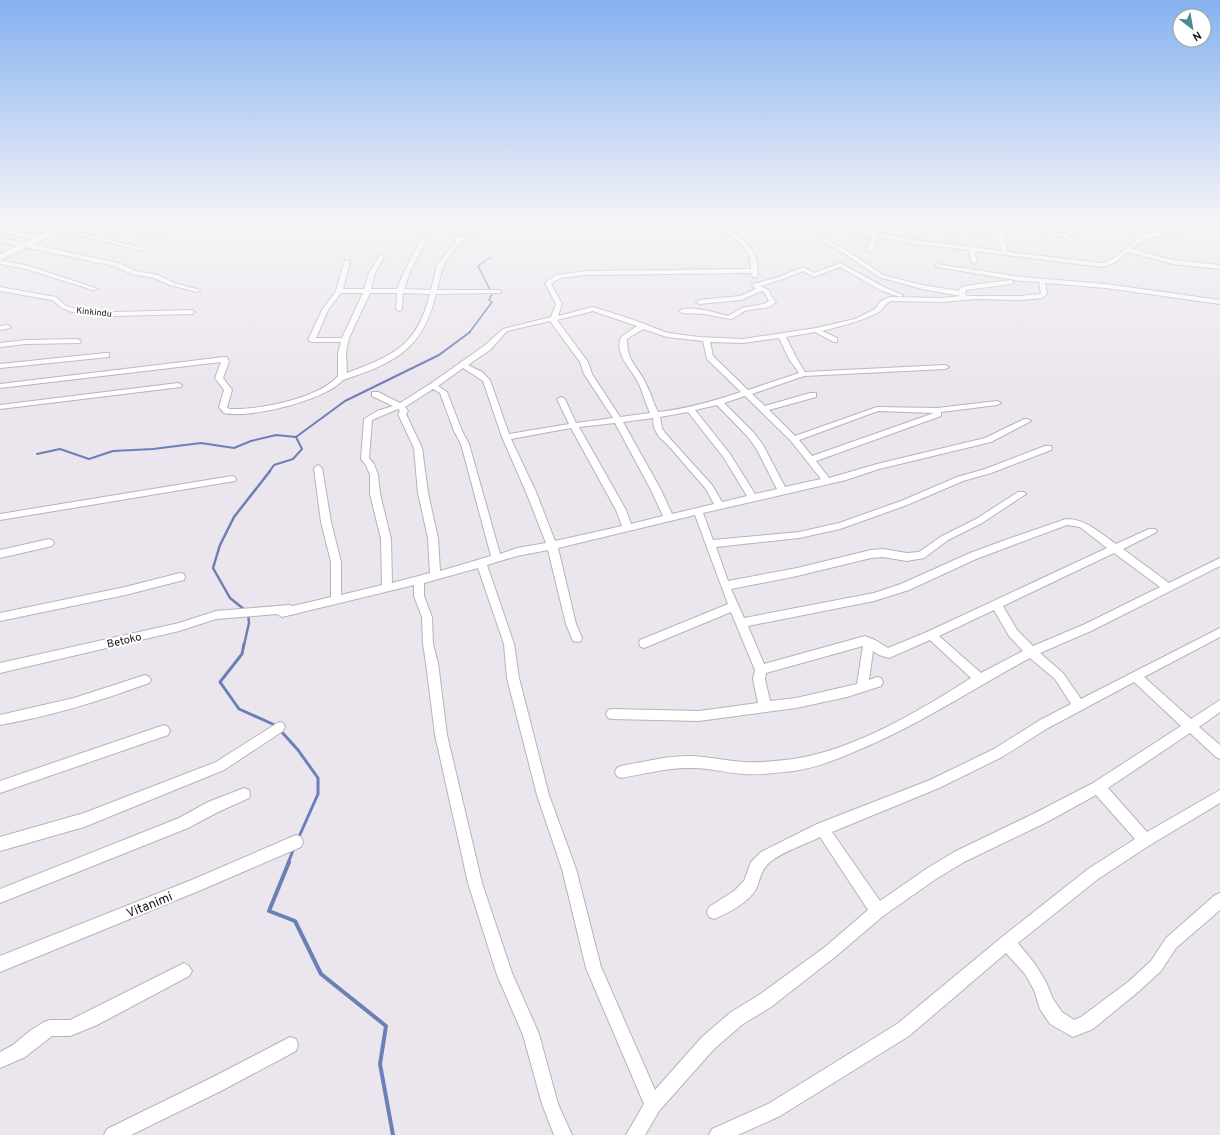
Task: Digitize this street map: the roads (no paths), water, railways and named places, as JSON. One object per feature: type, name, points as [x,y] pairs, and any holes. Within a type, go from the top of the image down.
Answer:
[{"type":"street","points":[[52,275],[95,289]]},
{"type":"street","points":[[148,275],[156,276],[172,284],[197,290]]},
{"type":"street","points":[[343,275],[339,292],[326,310],[312,340],[346,340]]},
{"type":"street","points":[[342,378],[344,366],[342,354],[346,340],[367,292],[372,275]]},
{"type":"street","points":[[398,309],[398,299],[406,275]]},
{"type":"street","points":[[0,386],[224,359],[225,362],[219,378],[228,390],[223,407],[227,410],[237,412],[298,401],[334,386],[342,378],[388,358],[408,344],[419,332],[425,321],[439,275]]},
{"type":"street","points":[[554,320],[559,304],[548,283],[558,276],[575,275]]},
{"type":"street","points":[[682,311],[704,312],[729,318],[744,310],[766,306],[773,302],[767,294],[767,291],[755,285],[788,275]]},
{"type":"street","points":[[857,275],[885,291],[913,300]]},
{"type":"street","points":[[879,275],[922,287],[964,296],[1020,298],[1042,296],[1044,294],[1042,281]]},
{"type":"street","points":[[997,275],[1021,279],[1106,286],[1220,302]]},
{"type":"street","points":[[964,296],[962,289],[967,287],[1018,281],[1021,279]]},
{"type":"street","name":"Kinkindu","points":[[0,289],[54,298],[64,307],[72,310],[115,314],[192,312]]},
{"type":"street","points":[[699,302],[741,298],[761,289]]},
{"type":"street","points":[[339,292],[499,292]]},
{"type":"street","points":[[387,588],[386,538],[375,494],[374,475],[370,464],[365,459],[368,419],[400,406],[433,386],[487,348],[506,330],[539,321],[554,320],[593,309],[632,321],[667,335],[743,341],[816,330],[866,316],[877,310],[883,302],[890,299],[941,300],[964,296]]},
{"type":"street","points":[[554,320],[584,362],[588,374],[618,420],[656,490],[669,519]]},
{"type":"street","points":[[642,326],[624,338],[623,351],[630,366],[642,383],[658,428],[662,435],[670,442],[708,487],[720,506]]},
{"type":"street","points":[[0,328],[8,327]]},
{"type":"street","points":[[816,330],[834,340]]},
{"type":"street","points":[[782,336],[793,359],[803,374]]},
{"type":"street","points":[[706,339],[710,357],[794,439],[827,481]]},
{"type":"street","points":[[0,345],[26,342],[76,341]]},
{"type":"street","points":[[0,366],[106,355]]},
{"type":"street","points":[[462,365],[480,374],[486,380],[506,437],[531,492],[552,545],[571,624],[577,638]]},
{"type":"street","points":[[506,437],[575,426],[655,416],[690,409],[719,402],[803,374],[945,367]]},
{"type":"street","points":[[0,407],[178,385]]},
{"type":"street","points":[[433,386],[443,392],[458,431],[465,444],[496,558]]},
{"type":"street","points":[[375,394],[400,406],[404,412],[402,414],[418,448],[422,494],[433,538],[435,575]]},
{"type":"street","points":[[764,409],[813,395]]},
{"type":"street","points":[[561,399],[565,410],[621,510],[628,528]]},
{"type":"street","points":[[719,402],[751,435],[760,447],[782,490]]},
{"type":"street","points":[[794,439],[878,409],[938,410],[997,403]]},
{"type":"street","points":[[690,409],[727,456],[753,498]]},
{"type":"street","points":[[811,460],[938,414],[938,410]]},
{"type":"street","points":[[318,468],[326,522],[336,562],[336,599],[452,572],[536,547],[552,545],[669,519],[988,440],[1027,421]]},
{"type":"street","points":[[709,544],[799,535],[840,526],[904,503],[960,479],[988,471],[1048,448]]},
{"type":"street","points":[[0,517],[232,479]]},
{"type":"street","points":[[725,586],[797,572],[871,554],[882,553],[915,557],[934,548],[945,538],[978,521],[1021,494]]},
{"type":"street","points":[[698,512],[725,586],[761,670],[759,679],[765,706]]},
{"type":"street","points":[[742,623],[874,597],[905,587],[973,556],[1011,541],[1066,522],[1074,522],[1082,525],[1169,588]]},
{"type":"street","points":[[761,670],[861,642],[873,643],[885,653],[889,653],[931,635],[1114,548],[1152,532]]},
{"type":"street","points":[[0,554],[49,543]]},
{"type":"street","points":[[621,772],[675,763],[693,762],[745,768],[793,765],[825,758],[880,736],[934,708],[980,679],[1031,652],[1087,628],[1220,562]]},
{"type":"street","points":[[482,563],[490,592],[509,644],[513,678],[528,732],[537,775],[569,869],[594,968],[653,1105]]},
{"type":"street","points":[[0,617],[125,591],[180,577]]},
{"type":"street","points":[[419,580],[419,596],[427,617],[428,644],[432,663],[441,735],[475,883],[505,975],[531,1034],[550,1104],[563,1135]]},
{"type":"street","name":"Betoko","points":[[0,668],[179,627],[216,615],[289,609],[282,613],[336,599]]},
{"type":"street","points":[[996,604],[1013,633],[1031,652],[1059,676],[1079,705]]},
{"type":"street","points":[[644,643],[734,606]]},
{"type":"street","points":[[714,912],[739,896],[750,885],[756,867],[766,857],[822,829],[934,784],[998,753],[1044,724],[1220,632]]},
{"type":"street","points":[[931,635],[980,679]]},
{"type":"street","points":[[862,687],[869,642]]},
{"type":"street","points":[[1134,676],[1220,753]]},
{"type":"street","points":[[0,720],[21,717],[93,698],[145,680]]},
{"type":"street","points":[[612,714],[699,716],[796,703],[847,692],[877,682]]},
{"type":"street","points":[[635,1135],[653,1105],[708,1043],[731,1023],[765,1001],[830,952],[878,911],[931,874],[959,857],[1040,818],[1098,787],[1191,726],[1220,705]]},
{"type":"street","points":[[0,844],[84,820],[213,769],[220,766],[278,727]]},
{"type":"street","points":[[0,788],[164,731]]},
{"type":"street","points":[[1098,787],[1145,840]]},
{"type":"street","points":[[0,896],[183,823],[213,807],[244,794]]},
{"type":"street","points":[[718,1135],[774,1110],[902,1030],[953,989],[1007,942],[1093,874],[1145,840],[1220,796]]},
{"type":"street","points":[[822,829],[854,878],[878,911]]},
{"type":"street","name":"Vitanimi","points":[[0,964],[196,885],[296,842]]},
{"type":"street","points":[[1007,942],[1030,969],[1041,987],[1046,1003],[1056,1018],[1073,1029],[1087,1023],[1133,987],[1156,966],[1171,943],[1220,900]]},
{"type":"street","points":[[0,1060],[19,1051],[37,1036],[50,1028],[70,1028],[184,971]]},
{"type":"street","points":[[113,1135],[215,1085],[290,1045]]},
{"type":"waterway","points":[[469,332],[492,302],[489,300],[492,294],[482,275]]},
{"type":"waterway","points":[[296,437],[345,401],[439,355],[469,332]]},
{"type":"waterway","points":[[37,454],[60,449],[89,459],[113,451],[153,449],[201,443],[234,448],[251,441],[276,435],[296,437]]},
{"type":"waterway","points":[[269,472],[274,465],[293,459],[302,449],[296,437]]},
{"type":"waterway","points":[[245,610],[230,598],[213,568],[220,545],[234,517],[270,471]]},
{"type":"waterway","points":[[244,645],[249,623],[248,613]]},
{"type":"waterway","points":[[244,644],[242,654],[220,682],[239,709],[277,726]]},
{"type":"waterway","points":[[280,730],[298,750],[318,778],[318,794],[298,839]]},
{"type":"waterway","points":[[288,863],[294,848]]},
{"type":"waterway","points":[[289,862],[269,911],[295,921],[321,974],[386,1026],[380,1064],[393,1135]]}]
